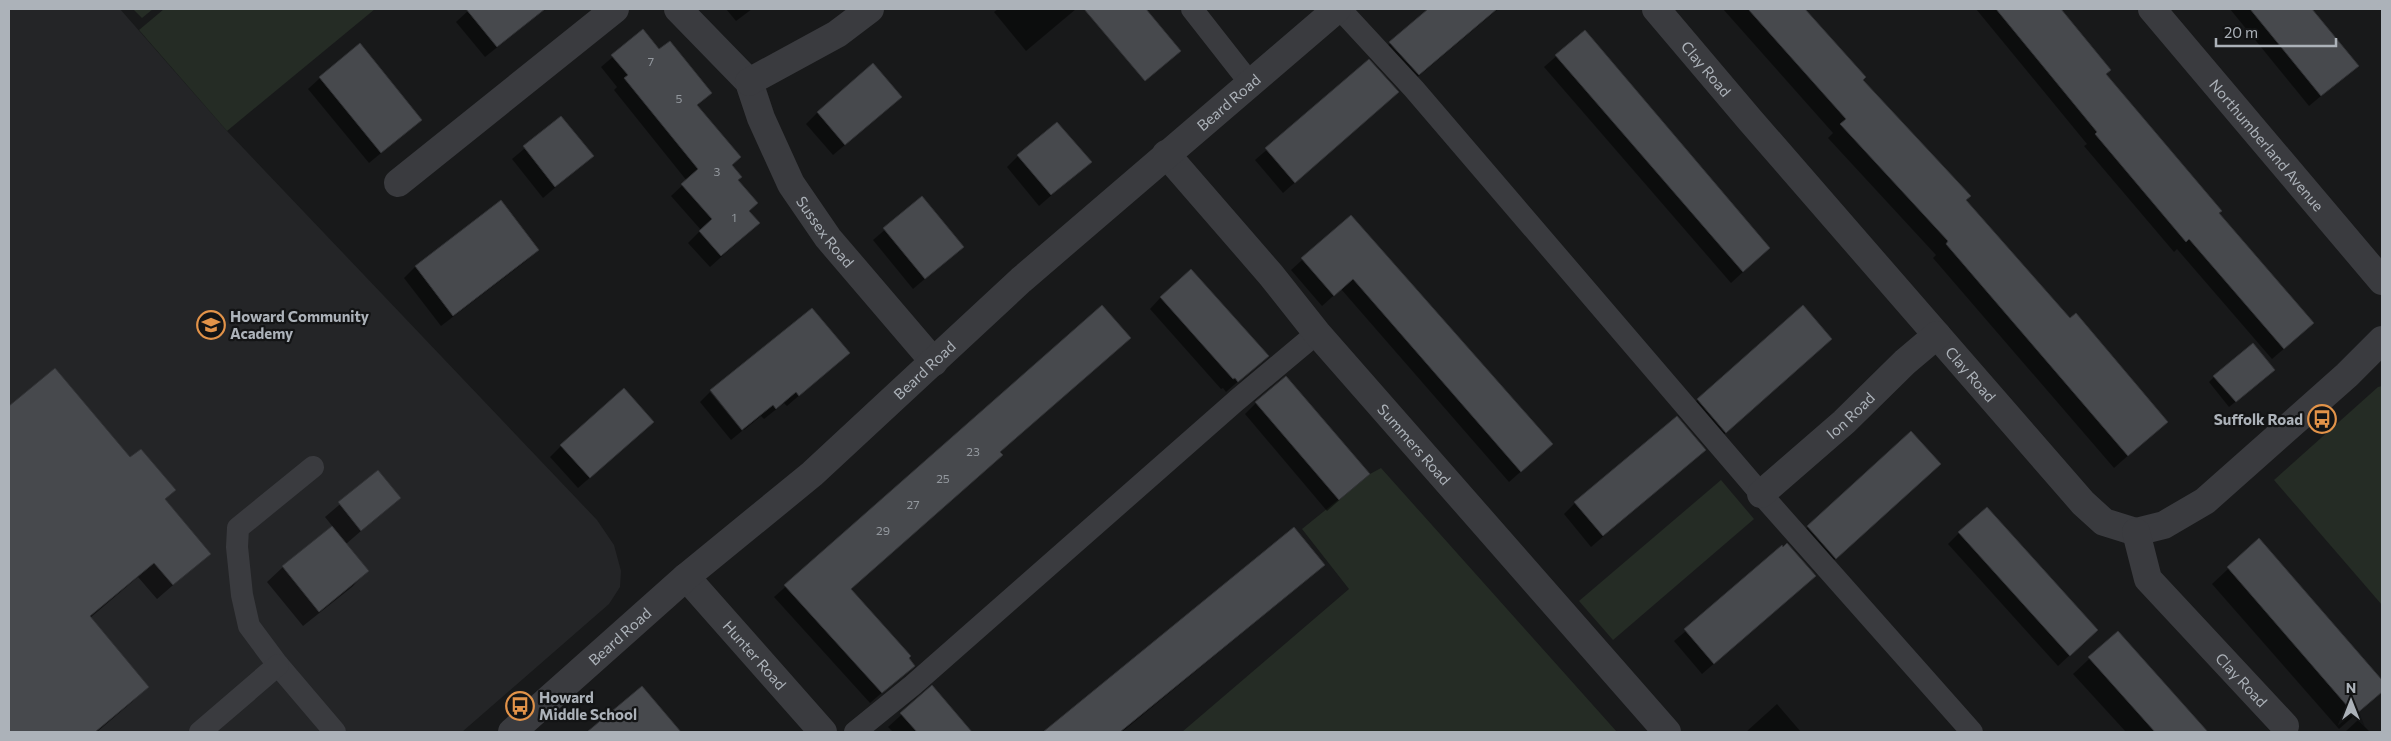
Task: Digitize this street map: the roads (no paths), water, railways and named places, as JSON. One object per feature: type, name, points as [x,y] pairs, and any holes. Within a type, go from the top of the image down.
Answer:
[{"type":"street","points":[[398,183],[615,9]]},
{"type":"street","name":"Sussex Road","points":[[678,9],[749,82],[761,118],[791,184],[828,238],[934,362]]},
{"type":"street","points":[[749,82],[837,34],[870,9]]},
{"type":"street","name":"Beard Road","points":[[512,732],[686,577],[812,474],[1021,280],[1166,154],[1338,9]]},
{"type":"street","name":"Clay Road","points":[[1656,9],[2083,503],[2104,522],[2136,532],[2148,579],[2284,726]]},
{"type":"street","name":"Northumberland Avenue","points":[[2152,9],[2382,281]]},
{"type":"street","name":"Summers Road","points":[[1166,154],[1271,275],[1317,333],[1667,732]]},
{"type":"street","name":"Ion Road","points":[[1761,494],[1844,422],[1904,362],[1937,335]]},
{"type":"street","points":[[2136,532],[2164,525],[2205,501],[2348,375],[2382,340]]},
{"type":"street","name":"Hunter Road","points":[[686,577],[823,732]]},
{"type":"lane","points":[[1192,9],[1250,83]]},
{"type":"lane","points":[[1338,9],[1414,90],[1761,494],[1972,732]]},
{"type":"lane","points":[[855,732],[920,679],[1237,400],[1317,333]]},
{"type":"lane","points":[[313,467],[238,528],[237,546],[242,596],[249,626],[278,665],[335,732]]},
{"type":"lane","points":[[200,732],[278,665]]},
{"type":"place","name":"Howard Community Academy","points":[[211,325]]},
{"type":"place","name":"Suffolk Road","points":[[2322,419]]},
{"type":"place","name":"Howard Middle School","points":[[520,706]]}]
